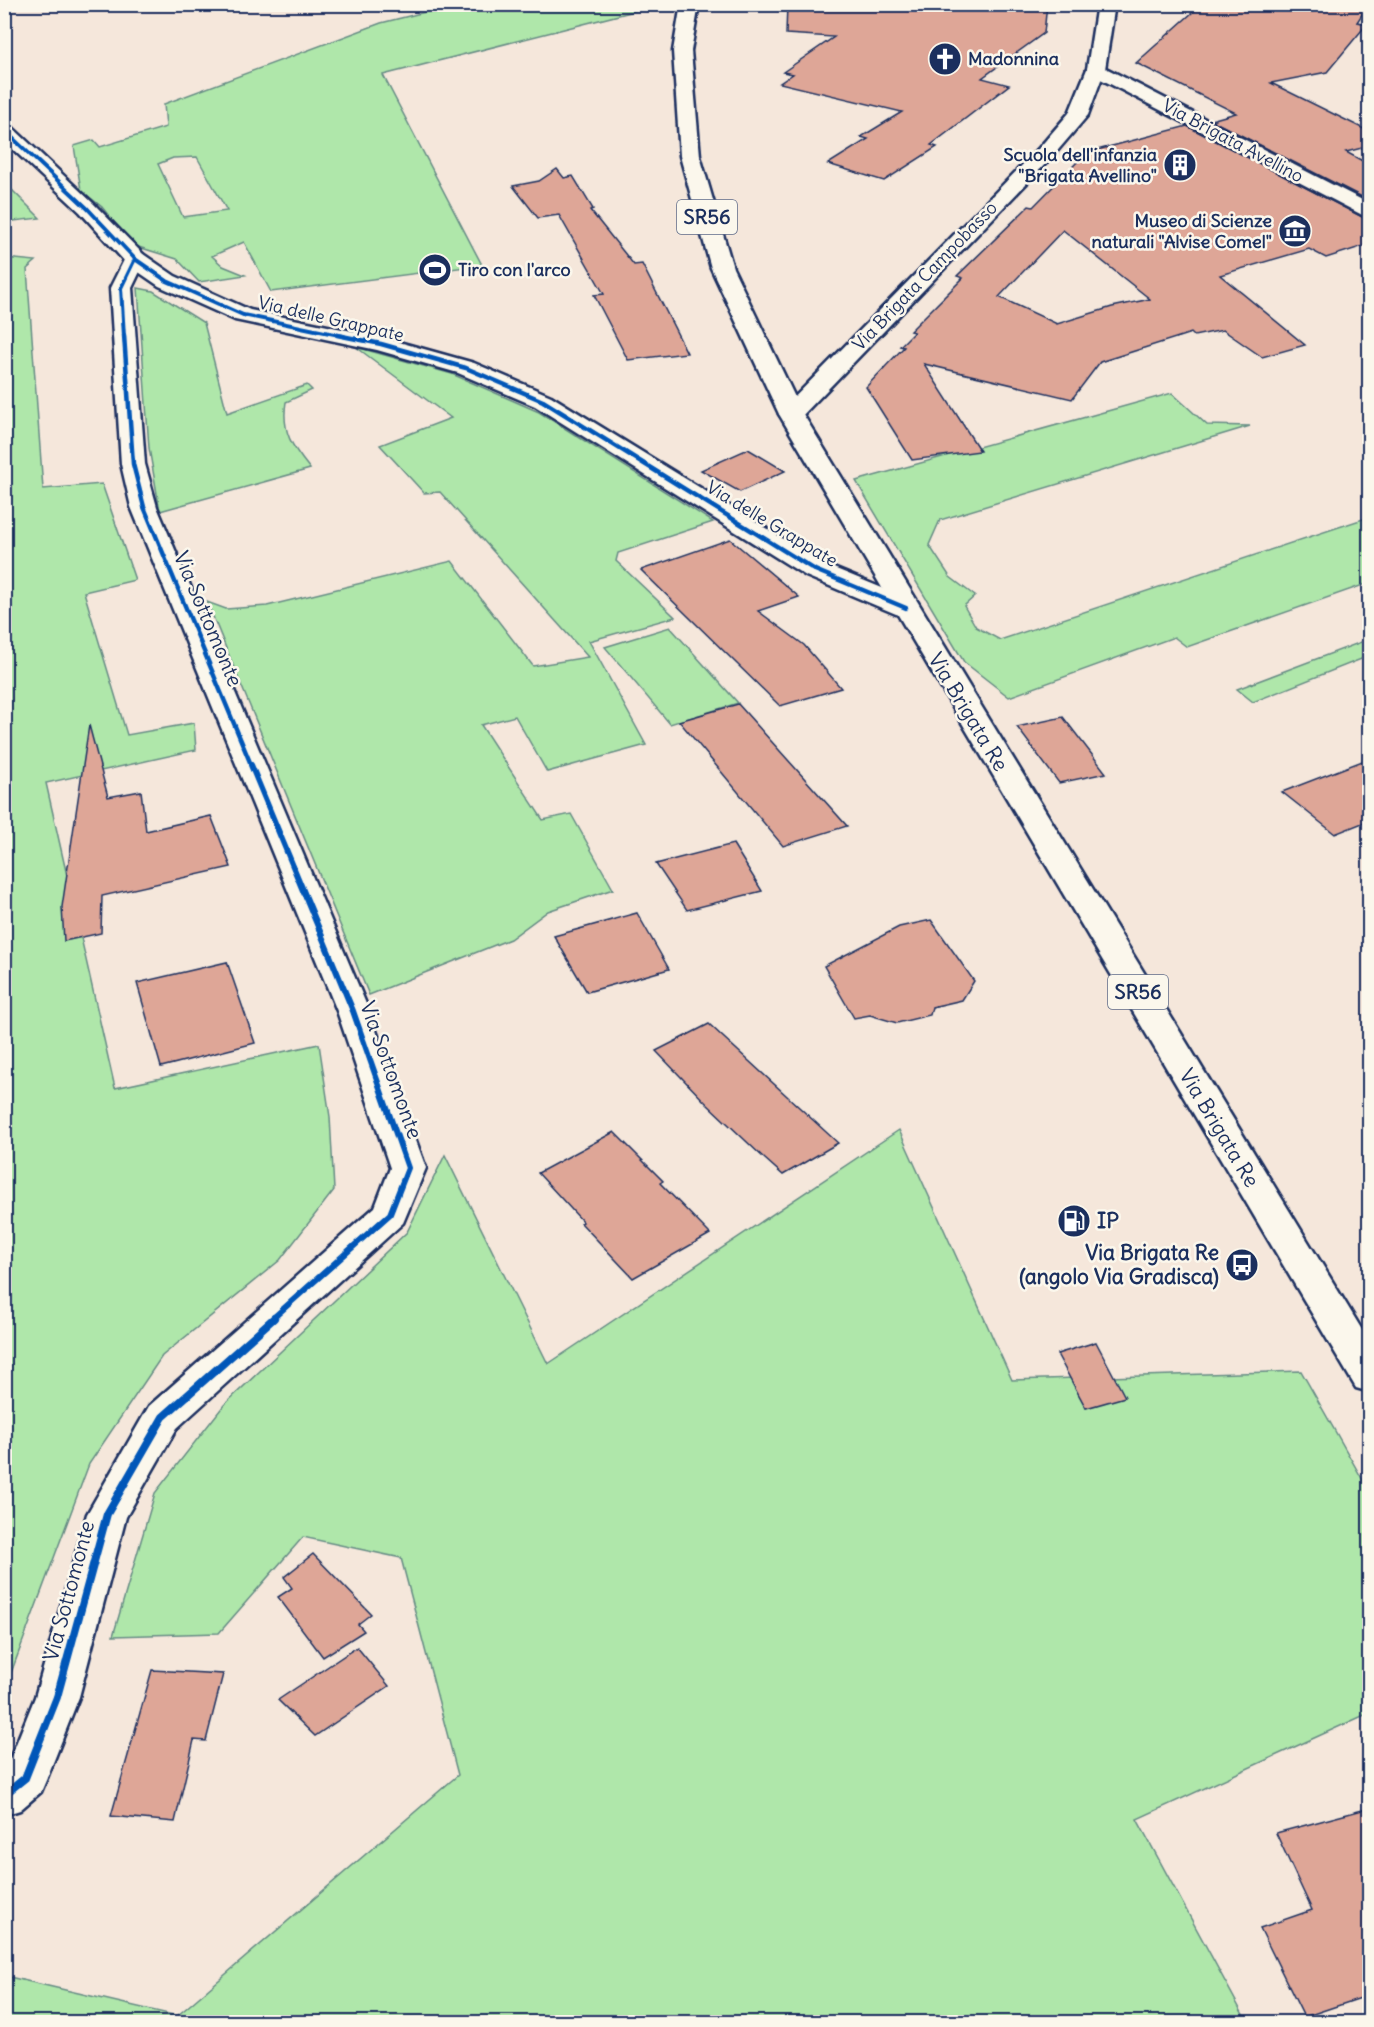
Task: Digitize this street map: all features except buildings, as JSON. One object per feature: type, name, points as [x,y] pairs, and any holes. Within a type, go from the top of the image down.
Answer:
[{"type":"street","name":"Via Brigata Re","points":[[690,4],[682,51],[690,156],[722,268],[791,414],[1370,1377]]},
{"type":"street","name":"Via Brigata Campobasso","points":[[791,414],[1052,145],[1078,115],[1096,69],[1106,4]]},
{"type":"street","name":"Via Brigata Avellino","points":[[1096,69],[1370,213]]},
{"type":"street","name":"Via delle Grappate","points":[[4,130],[87,208],[135,260],[167,281],[243,315],[381,344],[466,369],[543,401],[814,570],[906,608]]},
{"type":"street","name":"Via Sottomonte","points":[[4,1795],[25,1778],[57,1697],[107,1514],[163,1417],[390,1214],[408,1168],[353,1011],[144,507],[133,464],[121,288],[135,260]]},
{"type":"green space","points":[[453,5],[647,5],[646,8],[383,75],[482,265],[271,292],[244,242],[212,256],[223,266],[245,275],[199,282],[177,259],[132,245],[102,207],[81,190],[74,146],[94,140],[100,147],[166,127],[164,104],[381,23]],"holes":[[[197,157],[227,211],[183,217],[158,164],[173,158]]]},
{"type":"green space","points":[[5,183],[40,218],[5,222]]},
{"type":"green space","points":[[5,258],[36,261],[27,269],[43,489],[102,484],[135,580],[84,592],[127,735],[194,723],[196,750],[46,783],[115,1088],[319,1044],[330,1117],[334,1190],[280,1260],[162,1356],[89,1464],[5,1689]]},
{"type":"green space","points":[[138,288],[153,291],[204,323],[227,413],[307,385],[312,390],[286,402],[285,413],[290,439],[310,469],[160,511],[149,448]]},
{"type":"green space","points":[[356,347],[452,374],[539,412],[713,522],[618,553],[616,561],[675,617],[589,641],[646,745],[547,772],[515,716],[481,725],[543,820],[571,814],[613,889],[548,911],[510,939],[369,995],[207,602],[226,609],[267,606],[452,561],[533,666],[588,657],[440,492],[424,493],[380,445],[451,418]]},
{"type":"green space","points":[[1172,393],[1207,425],[1250,426],[940,520],[929,545],[950,577],[975,596],[964,606],[976,627],[1000,640],[1369,517],[1369,583],[1187,647],[1174,637],[1009,697],[964,662],[856,481]]},
{"type":"green space","points":[[670,627],[738,703],[670,724],[605,647]]},
{"type":"green space","points":[[1369,639],[1369,656],[1253,702],[1237,689]]},
{"type":"green space","points":[[899,1130],[1012,1380],[1301,1371],[1369,1491],[1369,1713],[1137,1819],[1247,2022],[5,2022],[5,1976],[177,2016],[458,1775],[401,1558],[303,1537],[219,1633],[113,1636],[155,1493],[224,1405],[407,1232],[445,1155],[548,1364]]},
{"type":"cycle path","points":[[4,130],[87,208],[135,259],[167,281],[243,315],[381,344],[466,368],[543,401],[815,570],[906,608]]},
{"type":"cycle path","points":[[4,1795],[25,1778],[57,1697],[107,1514],[163,1417],[390,1214],[408,1168],[353,1011],[144,507],[133,464],[121,288],[135,259]]},
{"type":"place","name":"Madonnina","points":[[945,59]]},
{"type":"place","name":"Scuola dell'infanzia \"Brigata Avellino\"","points":[[1180,165]]},
{"type":"place","name":"Museo di Scienze naturali \"Alvise Comel\"","points":[[1295,231]]},
{"type":"place","name":"Tiro con l'arco","points":[[435,270]]},
{"type":"place","name":"IP","points":[[1074,1221]]},
{"type":"place","name":"Via Brigata Re (angolo Via Gradisca)","points":[[1242,1265]]}]
